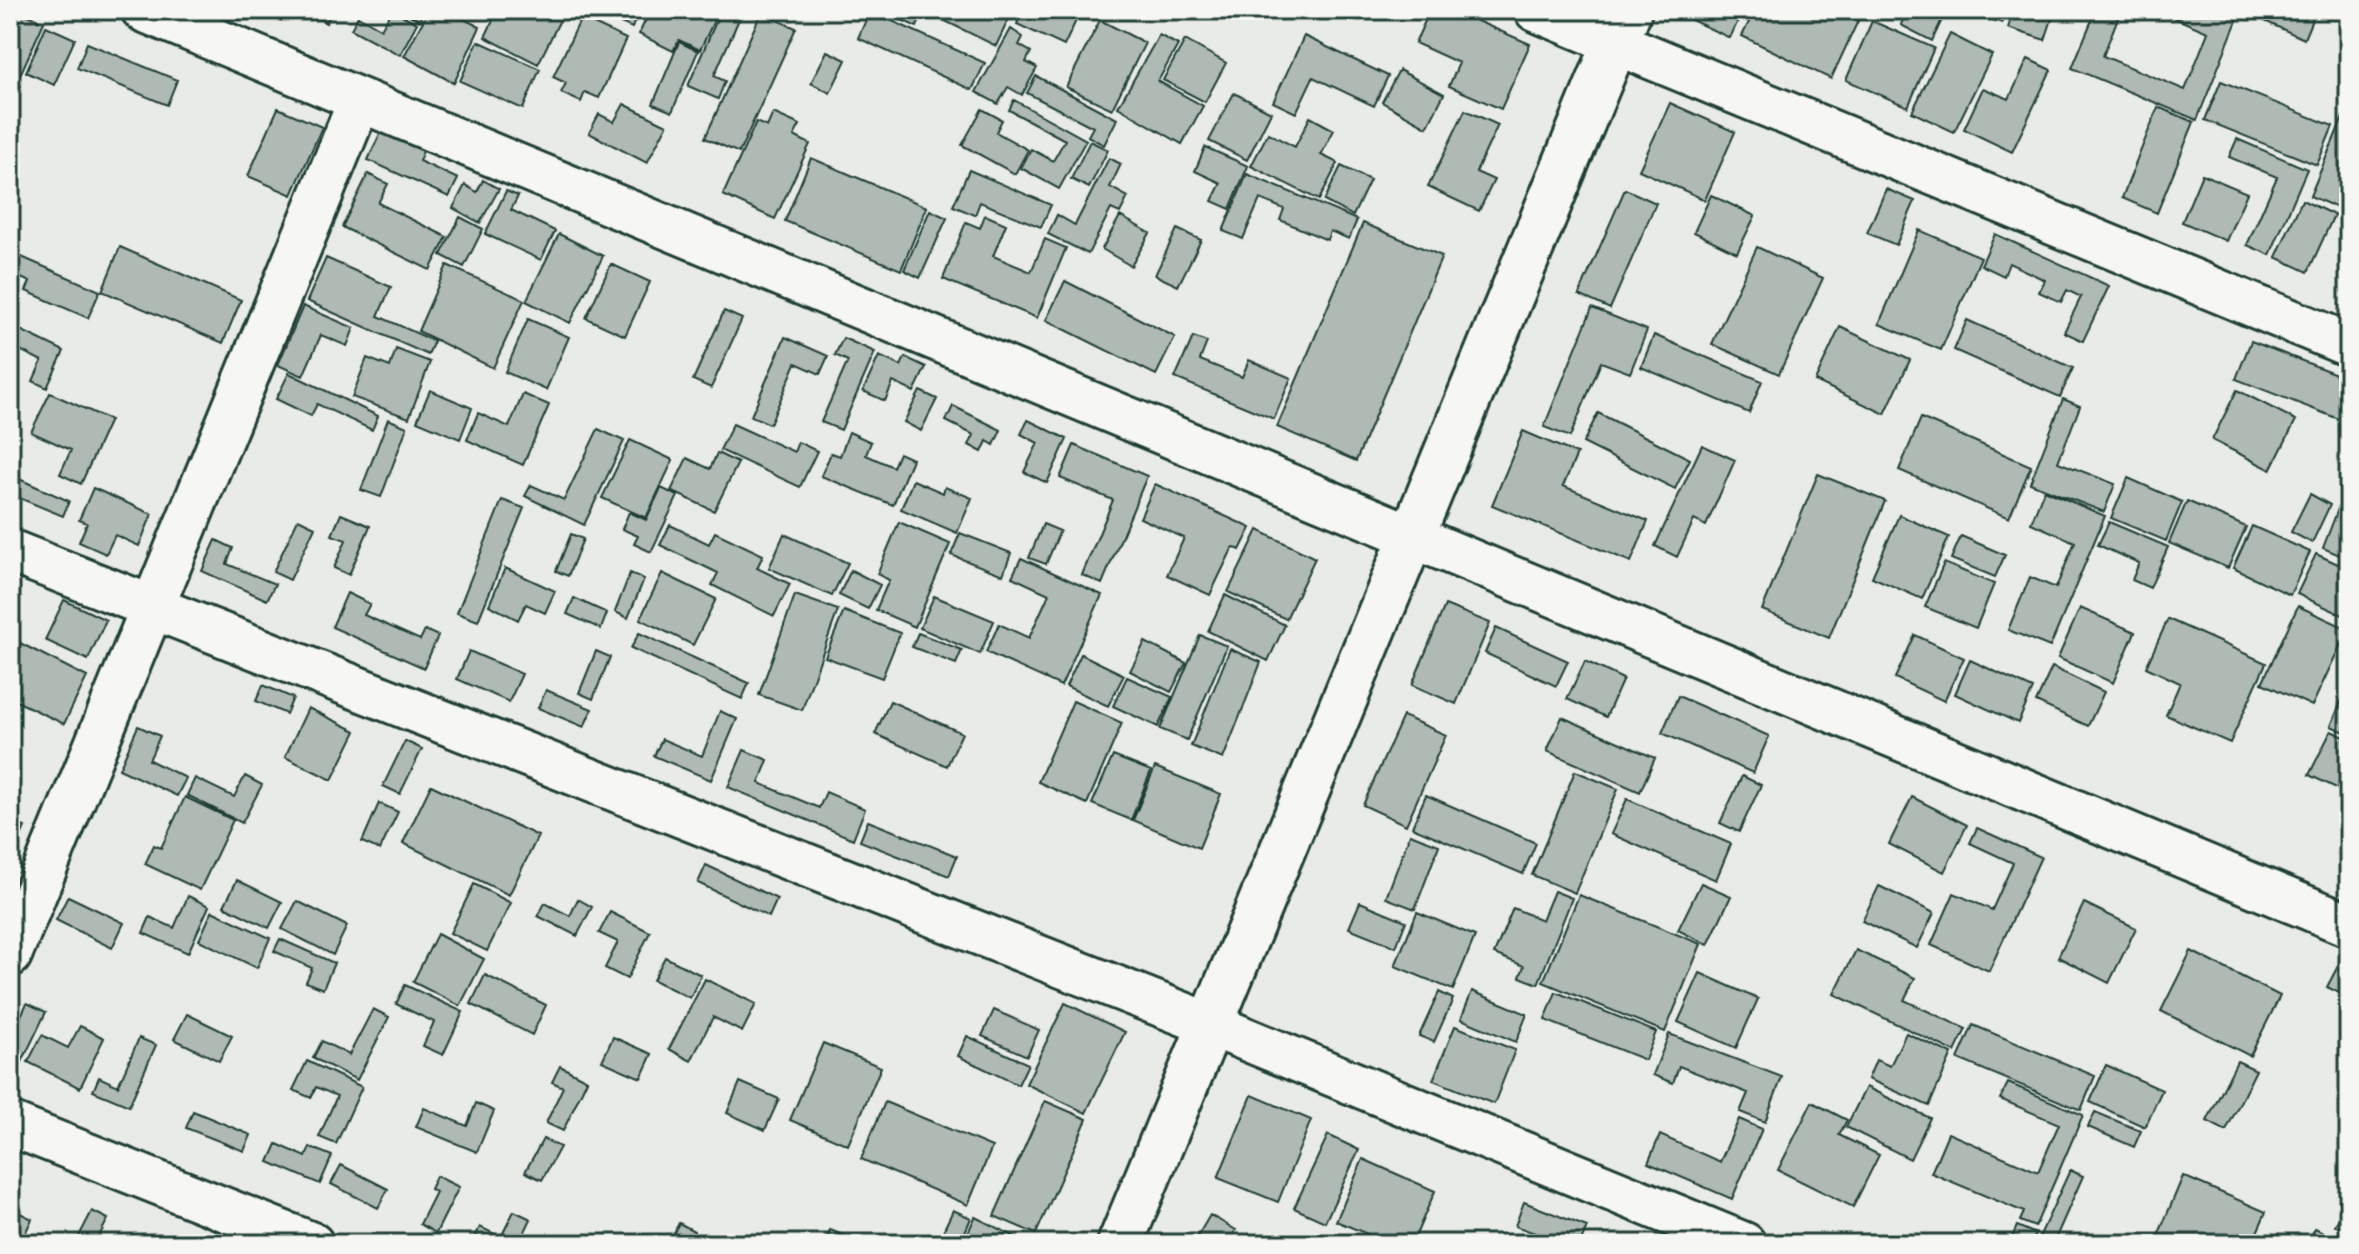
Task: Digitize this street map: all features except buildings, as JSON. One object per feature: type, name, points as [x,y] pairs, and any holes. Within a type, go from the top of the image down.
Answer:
[{"type":"main road","points":[[1120,1244],[1622,26]]},
{"type":"street","points":[[143,10],[2349,925]]},
{"type":"street","points":[[1536,10],[1622,26],[2349,345]]},
{"type":"street","points":[[10,955],[360,100]]},
{"type":"street","points":[[10,551],[1209,1024],[1744,1244]]},
{"type":"street","points":[[10,1124],[312,1244]]}]
